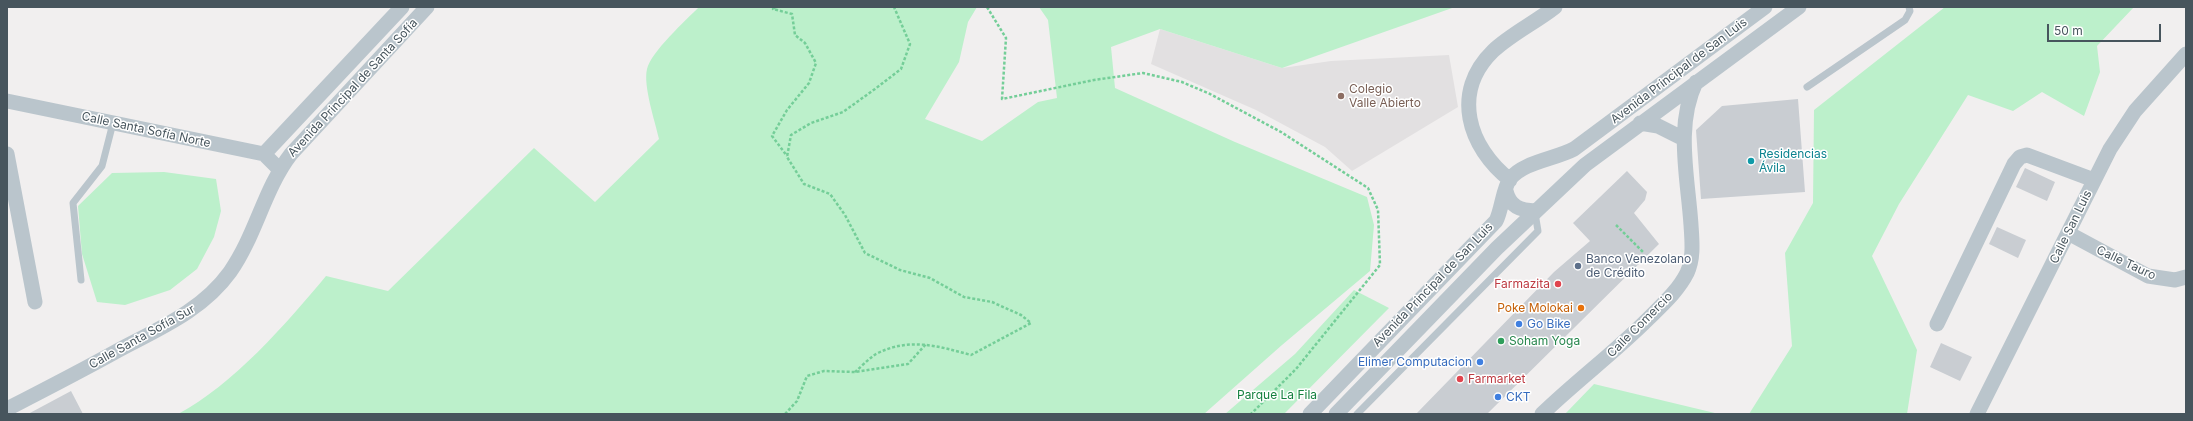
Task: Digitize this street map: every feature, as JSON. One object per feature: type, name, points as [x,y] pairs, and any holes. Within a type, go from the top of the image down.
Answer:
[{"type":"street","name":"Avenida Principal de Santa Sofía","points":[[264,154],[402,7]]},
{"type":"street","name":"Avenida Principal de Santa Sofía","points":[[279,169],[291,154],[427,7]]},
{"type":"street","points":[[1535,211],[1522,210],[1515,207],[1508,196],[1508,185],[1472,132],[1468,116],[1471,86],[1485,60],[1494,50],[1555,7]]},
{"type":"street","name":"Avenida Principal de San Luis","points":[[1310,414],[1384,335],[1483,235],[1496,220],[1508,185],[1526,167],[1556,158],[1574,149],[1765,7]]},
{"type":"street","name":"Avenida Principal de San Luis","points":[[1336,414],[1535,211],[1585,165],[1696,81],[1799,7]]},
{"type":"street","name":"Calle San Luis","points":[[1978,414],[2110,149],[2135,111],[2186,54]]},
{"type":"street","name":"Calle Comercio","points":[[1542,414],[1560,397],[1618,349],[1668,299],[1687,272],[1693,253],[1684,139],[1687,107],[1696,81]]},
{"type":"street","name":"Calle Santa Sofía Norte","points":[[7,101],[264,154]]},
{"type":"street","points":[[1640,123],[1658,126],[1684,139]]},
{"type":"street","points":[[7,154],[35,302]]},
{"type":"street","points":[[264,154],[279,169]]},
{"type":"street","points":[[1937,324],[2014,164],[2020,158],[2027,155],[2094,180]]},
{"type":"street","name":"Calle Santa Sofía Sur","points":[[7,409],[173,322],[199,304],[215,290],[241,255],[279,169]]},
{"type":"street","name":"Calle Tauro","points":[[2068,233],[2148,276],[2175,280],[2186,276]]},
{"type":"lane","points":[[1807,87],[1905,20],[1910,11],[1909,7]]},
{"type":"lane","points":[[81,280],[73,203],[102,166],[113,123]]},
{"type":"lane","points":[[1357,414],[1538,231],[1535,211]]},
{"type":"path","points":[[775,7],[773,9],[792,14],[795,35],[805,43],[816,63],[809,83],[787,110],[772,136],[804,184],[830,194],[845,215],[865,253],[900,270],[930,278],[964,297],[992,302],[1021,315],[1031,323],[970,355],[926,344],[902,346],[876,355],[855,372]]},
{"type":"path","points":[[787,157],[791,135],[811,123],[843,112],[901,68],[910,44],[894,7]]},
{"type":"path","points":[[987,7],[1006,38],[1002,99],[1094,80],[1144,73],[1182,82],[1210,94],[1281,132],[1368,188],[1378,210],[1380,265],[1296,370],[1251,414]]},
{"type":"path","points":[[1616,225],[1643,252]]},
{"type":"path","points":[[785,414],[797,401],[807,376],[824,371],[855,372],[908,364],[926,344]]},
{"type":"shaded area","name":"Colegio Valle Abierto","points":[[1160,29],[1282,68],[1331,61],[1449,55],[1458,107],[1352,171],[1325,147],[1256,110],[1151,64]]},
{"type":"green space","points":[[699,7],[977,7],[968,22],[959,62],[925,119],[982,141],[1038,102],[1057,98],[1048,20],[1039,7],[1455,7],[1282,68],[1160,29],[1111,47],[1115,88],[1235,142],[1367,197],[1374,225],[1370,271],[1282,345],[1204,414],[178,414],[199,402],[219,387],[258,352],[294,314],[326,276],[388,291],[534,148],[595,202],[659,139],[648,94],[646,76],[647,69],[662,45]]},
{"type":"green space","points":[[1945,7],[2134,7],[2097,46],[2100,72],[2084,116],[2042,92],[2013,111],[1968,95],[1899,204],[1872,256],[1917,350],[1907,414],[1749,414],[1792,346],[1785,253],[1813,203],[1814,110]]},
{"type":"green space","points":[[164,172],[216,179],[221,211],[214,237],[197,269],[170,290],[125,305],[97,302],[82,254],[78,206],[112,173]]},
{"type":"green space","name":"Parque La Fila","points":[[1354,290],[1389,308],[1284,414],[1225,414],[1295,354]]},
{"type":"green space","points":[[1594,384],[1719,414],[1565,414]]},
{"type":"building","name":"Residencias Ávila","points":[[1798,99],[1805,192],[1701,199],[1696,130],[1722,106]]},
{"type":"building","points":[[2025,168],[2055,182],[2047,201],[2016,187]]},
{"type":"building","points":[[1627,171],[1647,192],[1645,200],[1634,213],[1659,244],[1487,414],[1416,414],[1554,272],[1590,241],[1573,223]]},
{"type":"building","points":[[1997,227],[2026,240],[2018,258],[1989,244]]},
{"type":"building","points":[[1941,343],[1972,357],[1960,381],[1930,367]]},
{"type":"building","points":[[71,391],[83,414],[28,414]]},
{"type":"place","name":"Colegio Valle Abierto","points":[[1341,96]]},
{"type":"place","name":"Residencias Ávila","points":[[1751,161]]},
{"type":"place","name":"Banco Venezolano de Crédito","points":[[1578,266]]},
{"type":"place","name":"Farmazita","points":[[1558,284]]},
{"type":"place","name":"Poke Molokai","points":[[1581,308]]},
{"type":"place","name":"Go Bike","points":[[1519,324]]},
{"type":"place","name":"Soham Yoga","points":[[1501,341]]},
{"type":"place","name":"Elimer Computacion","points":[[1480,362]]},
{"type":"place","name":"Farmarket","points":[[1460,379]]},
{"type":"place","name":"CKT","points":[[1498,397]]}]
